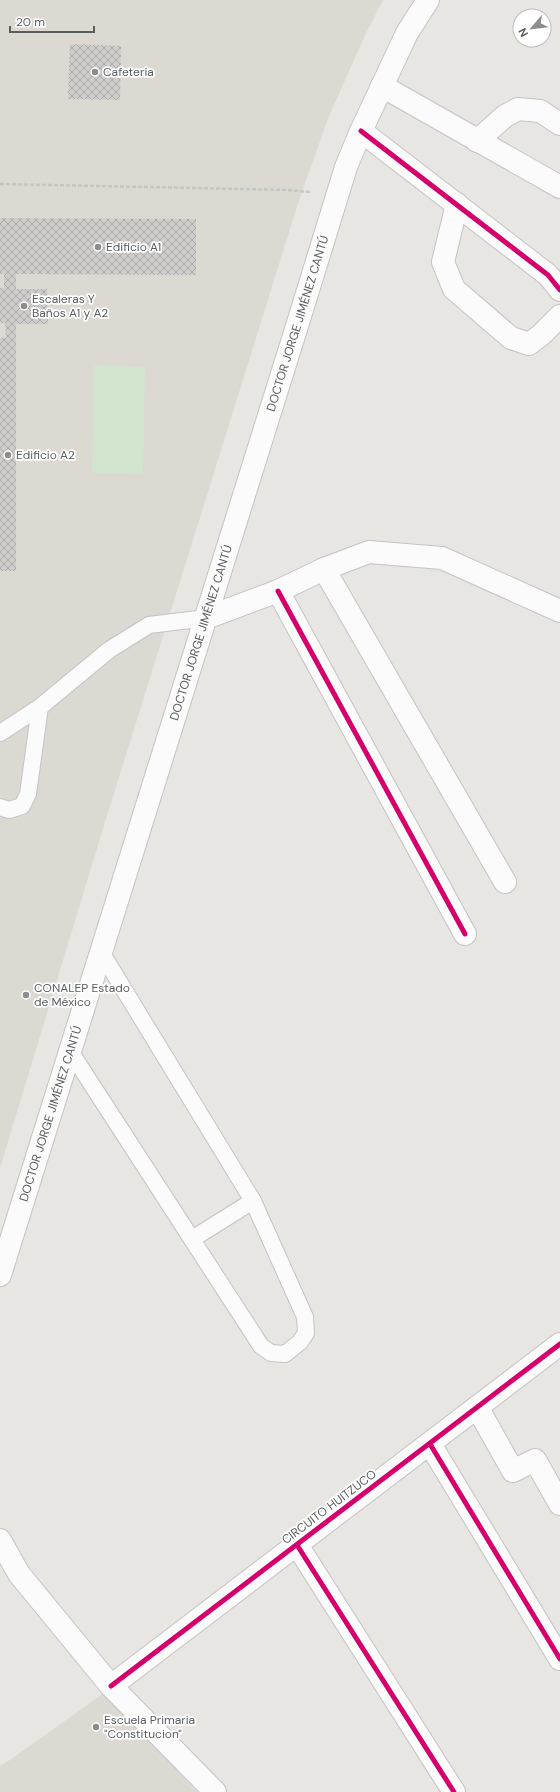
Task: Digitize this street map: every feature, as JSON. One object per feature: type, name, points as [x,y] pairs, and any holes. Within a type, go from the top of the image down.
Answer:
[{"type":"street","name":"DOCTOR JORGE JIMÉNEZ CANTÚ","points":[[0,1275],[346,167],[360,131],[407,33],[428,0]]},
{"type":"street","points":[[382,86],[560,187]]},
{"type":"street","points":[[477,141],[505,116],[518,109],[540,111],[560,124]]},
{"type":"street","points":[[360,131],[548,275],[560,290]]},
{"type":"street","points":[[457,204],[443,262],[454,289],[511,338],[529,344],[541,335],[560,316]]},
{"type":"street","points":[[206,618],[278,591],[324,569],[369,552],[442,558],[560,611]]},
{"type":"street","points":[[324,569],[505,882]]},
{"type":"street","points":[[278,591],[465,934]]},
{"type":"street","name":"CIRCUITO HUITZUCO","points":[[111,1686],[560,1344]]},
{"type":"street","points":[[477,1407],[513,1471],[535,1460],[560,1504]]},
{"type":"street","points":[[430,1444],[560,1659]]},
{"type":"street","points":[[0,1540],[19,1574],[111,1686],[215,1792]]},
{"type":"street","points":[[297,1545],[454,1792]]},
{"type":"street","points":[[0,1561],[19,1574]]},
{"type":"lane","points":[[0,733],[40,707],[109,650],[149,625],[206,618]]},
{"type":"lane","points":[[0,807],[9,810],[22,806],[28,794],[40,707]]},
{"type":"lane","points":[[70,1051],[261,1346],[271,1353],[285,1354],[300,1342],[306,1333],[305,1317],[254,1201],[101,952]]},
{"type":"lane","points":[[192,1240],[254,1201]]},
{"type":"path","points":[[0,184],[288,190],[338,194]]},
{"type":"shaded area","points":[[0,0],[383,0],[366,33],[329,116],[300,197],[105,822],[0,1168]]},
{"type":"shaded area","name":"Escuela Primaria \"Constitucion\"","points":[[104,1693],[197,1792],[0,1792],[0,1766]]},
{"type":"green space","points":[[94,365],[145,367],[143,474],[92,473]]},
{"type":"building","name":"Cafeteria","points":[[70,44],[121,46],[120,100],[68,99]]},
{"type":"building","name":"Edificio A1","points":[[0,218],[196,219],[196,275],[16,274],[16,289],[47,289],[48,324],[16,324],[16,571],[0,571],[0,338],[6,338],[5,323],[0,323],[0,288],[4,288],[4,274],[0,274]]},
{"type":"cycle path","points":[[361,131],[548,275],[560,290]]},
{"type":"cycle path","points":[[278,591],[465,934]]},
{"type":"cycle path","points":[[111,1686],[560,1344]]},
{"type":"cycle path","points":[[430,1444],[560,1659]]},
{"type":"cycle path","points":[[297,1545],[454,1792]]},
{"type":"place","name":"Cafeteria","points":[[95,72]]},
{"type":"place","name":"Edificio A1","points":[[98,247]]},
{"type":"place","name":"Escaleras Y Baños A1 y A2","points":[[24,306]]},
{"type":"place","name":"Edificio A2","points":[[8,455]]},
{"type":"place","name":"CONALEP Estado de México","points":[[26,995]]},
{"type":"place","name":"Escuela Primaria \"Constitucion\"","points":[[96,1727]]}]
